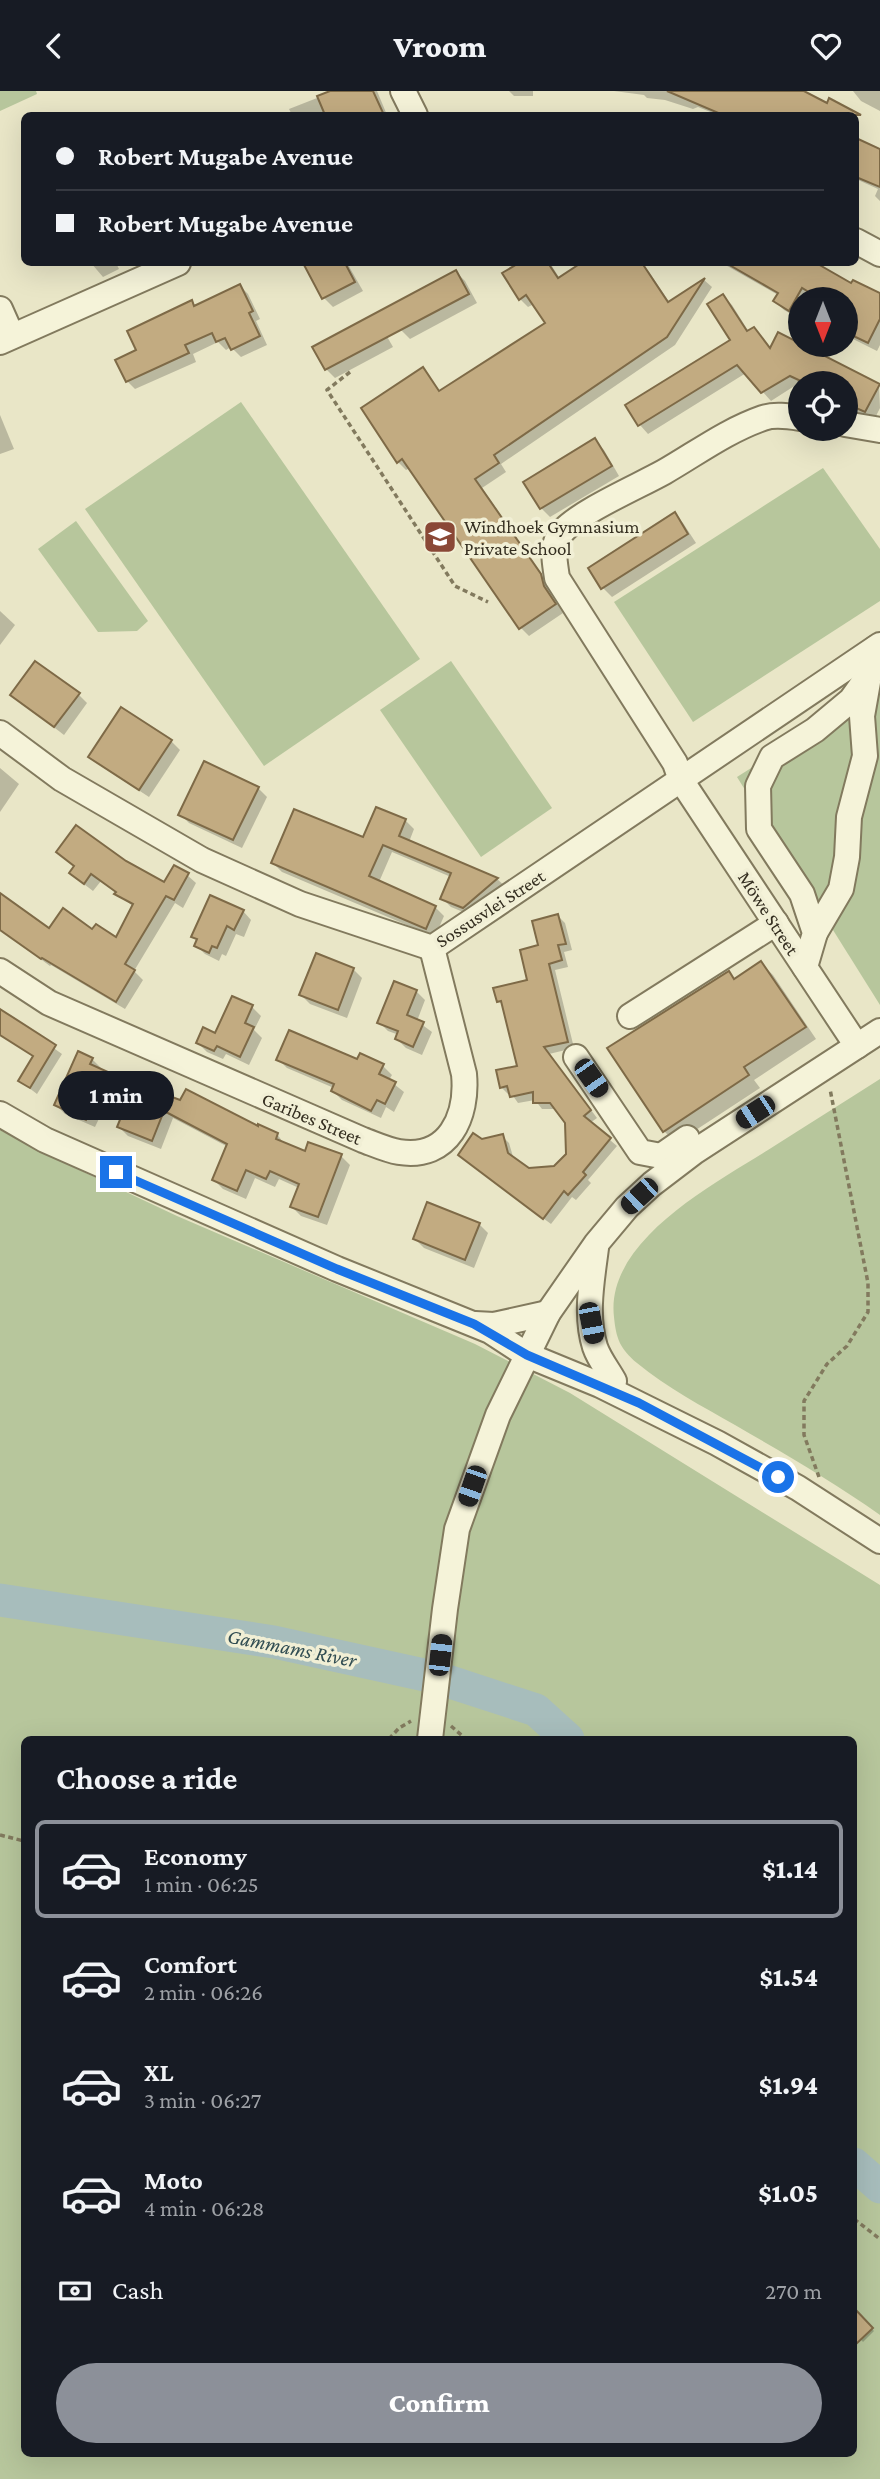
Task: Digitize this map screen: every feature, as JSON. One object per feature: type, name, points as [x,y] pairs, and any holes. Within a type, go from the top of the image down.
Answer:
[{"type":"street","points":[[403,91],[414,112]]},
{"type":"street","points":[[859,243],[880,254]]},
{"type":"street","points":[[0,309],[6,339],[171,266]]},
{"type":"street","name":"Möwe Street","points":[[788,417],[766,416],[727,432],[665,471],[577,520],[561,533],[554,547],[557,578],[675,763],[681,780],[857,1046]]},
{"type":"street","points":[[858,426],[880,430]]},
{"type":"street","points":[[805,967],[815,933],[841,889],[847,857],[849,817],[865,756],[862,716],[869,675],[878,646]]},
{"type":"street","name":"Sossusvlei Street","points":[[0,733],[61,779],[202,860],[300,904],[432,949],[878,646]]},
{"type":"street","points":[[815,933],[802,894],[759,829],[758,786],[772,757],[815,730],[851,700],[869,675]]},
{"type":"street","points":[[629,1016],[776,923]]},
{"type":"street","name":"Garibes Street","points":[[0,971],[49,1003],[350,1135],[398,1152],[419,1153],[446,1142],[458,1120],[466,1093],[464,1075],[432,949]]},
{"type":"street","points":[[430,1736],[457,1529],[486,1444],[548,1313],[596,1244],[627,1207],[652,1184],[733,1127],[880,1031]]},
{"type":"street","points":[[576,1056],[640,1152],[661,1156],[705,1127],[720,1123],[733,1127]]},
{"type":"street","points":[[0,1114],[45,1140],[187,1204],[337,1269],[614,1381],[706,1425],[880,1528]]},
{"type":"street","points":[[596,1244],[590,1297],[591,1323],[595,1347],[614,1381]]},
{"type":"street","points":[[482,1328],[548,1313]]},
{"type":"street","points":[[530,1347],[717,1443],[798,1488],[880,1541]]},
{"type":"path","points":[[350,372],[327,390],[455,586],[488,602]]},
{"type":"path","points":[[824,1067],[835,1108],[868,1283],[868,1312],[847,1346],[827,1364],[804,1401],[804,1435],[825,1494]]},
{"type":"path","points":[[0,1835],[21,1840]]},
{"type":"path","points":[[857,2221],[880,2239]]},
{"type":"green space","points":[[0,91],[36,91],[37,94],[0,111]]},
{"type":"green space","points":[[241,402],[420,659],[264,766],[85,509]]},
{"type":"green space","points":[[823,468],[880,549],[880,601],[693,722],[614,602]]},
{"type":"green space","points":[[76,521],[148,621],[137,631],[98,632],[38,549]]},
{"type":"green space","points":[[451,661],[552,808],[481,857],[380,710]]},
{"type":"green space","points":[[880,686],[880,1005],[737,777]]},
{"type":"green space","points":[[880,1079],[880,1515],[648,1372],[623,1348],[614,1317],[616,1289],[627,1264],[645,1240],[667,1218],[720,1180]]},
{"type":"green space","points":[[0,1130],[177,1216],[475,1344],[570,1393],[880,1585],[880,2479],[0,2479]]},
{"type":"building","points":[[330,91],[373,91],[383,112],[324,112],[317,96]]},
{"type":"building","points":[[667,91],[804,91],[827,103],[829,98],[855,112],[716,112]]},
{"type":"building","points":[[859,139],[880,149],[880,187],[859,178]]},
{"type":"building","points":[[305,266],[347,266],[355,282],[322,299]]},
{"type":"building","points":[[514,266],[550,266],[558,278],[576,266],[644,266],[668,302],[705,278],[667,337],[494,455],[499,463],[475,479],[541,574],[544,586],[556,604],[519,629],[402,459],[397,463],[361,408],[423,367],[439,391],[545,323],[526,295],[519,300],[502,273]]},
{"type":"building","points":[[731,266],[821,266],[851,283],[853,280],[880,293],[880,319],[868,343],[858,338],[858,287],[788,287],[788,310],[773,301],[778,293]]},
{"type":"building","points":[[456,270],[469,294],[325,370],[312,347]]},
{"type":"building","points":[[240,284],[253,311],[249,313],[260,336],[231,350],[225,338],[216,342],[212,333],[185,345],[189,353],[126,382],[115,360],[136,350],[127,331],[192,300],[194,306]]},
{"type":"building","points":[[723,294],[747,331],[754,327],[770,348],[778,332],[788,337],[788,357],[827,357],[854,371],[788,371],[788,377],[761,393],[737,365],[638,426],[625,405],[730,340],[707,304]]},
{"type":"building","points":[[858,373],[880,384],[865,412],[858,409]]},
{"type":"building","points":[[595,438],[612,466],[540,509],[523,482]]},
{"type":"building","points":[[675,512],[688,534],[601,589],[588,568]]},
{"type":"building","points":[[35,661],[80,693],[54,727],[10,695]]},
{"type":"building","points":[[121,707],[172,740],[139,790],[88,757]]},
{"type":"building","points":[[204,761],[259,787],[233,840],[178,815]]},
{"type":"building","points":[[376,807],[406,819],[399,836],[498,878],[463,908],[440,899],[451,873],[383,845],[369,876],[436,906],[426,929],[271,863],[294,809],[363,837]]},
{"type":"building","points":[[76,825],[126,861],[164,882],[174,865],[189,873],[174,900],[166,896],[125,964],[135,970],[116,1002],[41,959],[0,930],[0,893],[49,928],[63,908],[92,929],[96,924],[116,937],[133,904],[114,894],[116,892],[91,874],[84,884],[69,873],[74,866],[56,852]]},
{"type":"building","points":[[210,895],[244,910],[234,930],[227,926],[217,948],[212,946],[209,953],[194,946],[197,939],[191,937]]},
{"type":"building","points":[[558,914],[566,944],[558,945],[562,960],[549,964],[568,1042],[544,1047],[591,1110],[584,1116],[611,1138],[583,1172],[586,1175],[568,1195],[564,1191],[543,1219],[458,1155],[473,1133],[482,1139],[503,1134],[508,1153],[529,1168],[554,1166],[566,1154],[565,1123],[550,1103],[533,1103],[533,1092],[510,1097],[507,1086],[500,1088],[496,1070],[517,1066],[501,1001],[497,1002],[493,988],[527,980],[520,950],[538,945],[532,921]]},
{"type":"building","points":[[316,953],[354,968],[338,1010],[299,995]]},
{"type":"building","points":[[761,961],[806,1027],[744,1067],[749,1075],[663,1132],[607,1048],[729,971],[734,979]]},
{"type":"building","points":[[394,981],[417,990],[407,1015],[424,1022],[413,1047],[395,1039],[398,1031],[377,1023]]},
{"type":"building","points":[[232,996],[253,1005],[245,1023],[254,1027],[240,1057],[217,1046],[214,1051],[196,1043],[203,1027],[215,1033]]},
{"type":"building","points":[[0,1009],[56,1045],[30,1088],[18,1081],[33,1056],[0,1035]]},
{"type":"building","points":[[289,1030],[357,1059],[360,1053],[384,1064],[379,1074],[396,1082],[385,1104],[377,1100],[371,1111],[331,1091],[334,1084],[276,1060]]},
{"type":"building","points":[[78,1051],[93,1058],[90,1064],[108,1072],[86,1120],[54,1105]]},
{"type":"building","points":[[135,1083],[180,1100],[186,1089],[258,1126],[278,1133],[276,1139],[305,1151],[308,1142],[342,1154],[318,1217],[290,1207],[299,1184],[270,1171],[266,1179],[246,1170],[237,1191],[212,1180],[227,1144],[164,1111],[152,1141],[117,1127]]},
{"type":"building","points":[[427,1202],[480,1223],[465,1260],[413,1239]]},
{"type":"building","points":[[857,2311],[873,2328],[857,2343]]},
{"type":"waterway","name":"Gammams River","points":[[0,1600],[274,1642],[438,1678],[536,1710],[565,1736]]},
{"type":"waterway","name":"Gammams River","points":[[857,2167],[880,2187]]},
{"type":"place","name":"Windhoek Gymnasium Private School","points":[[440,537]]},
{"type":"route","points":[[116,1172],[337,1269],[490,1331],[527,1355],[639,1403],[778,1477]]}]
